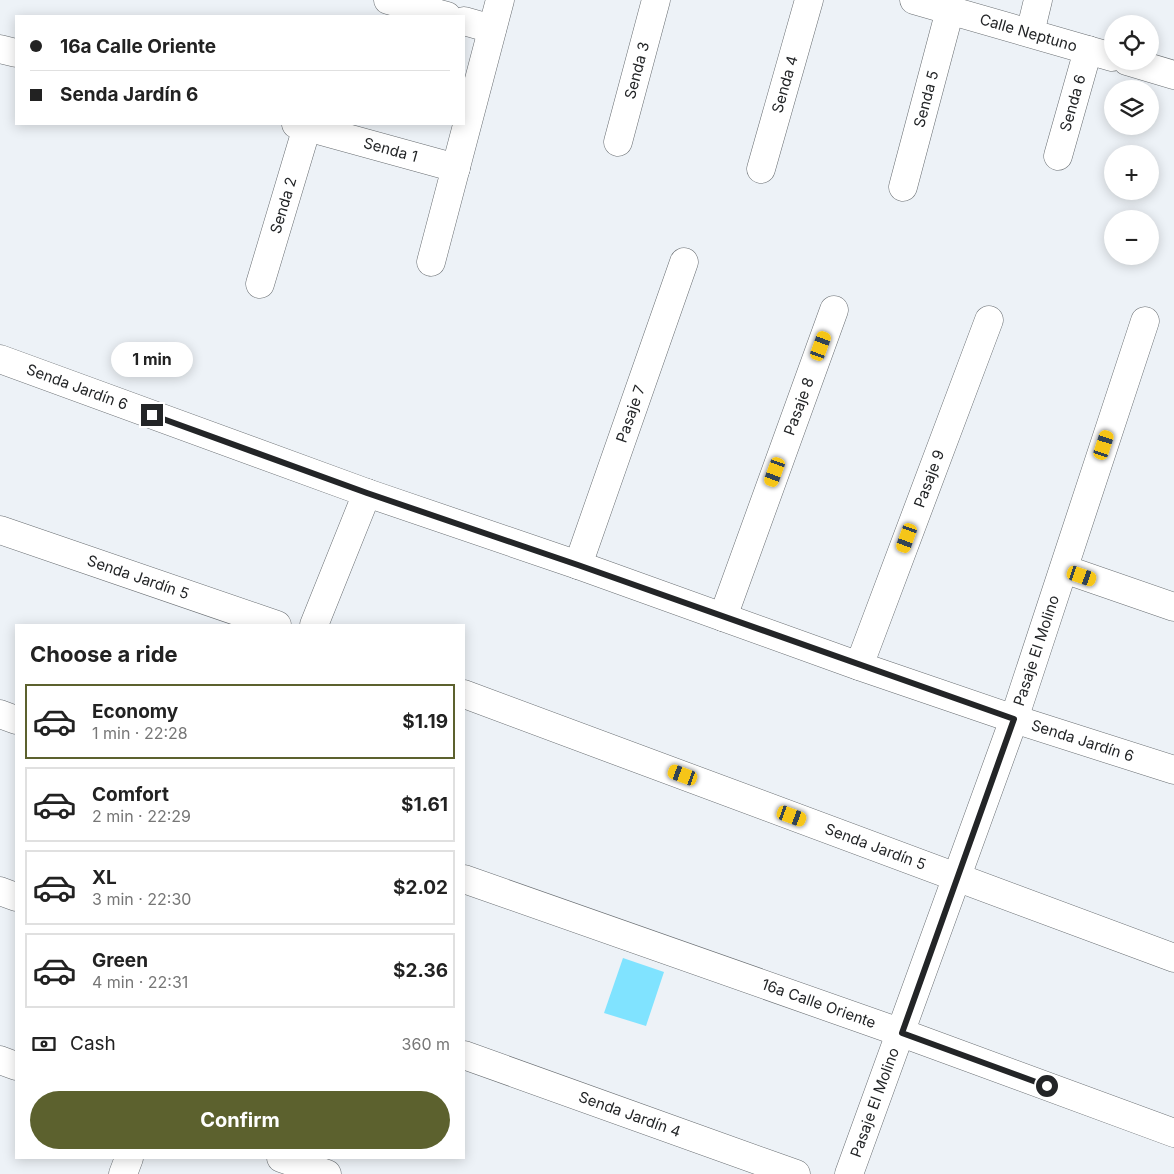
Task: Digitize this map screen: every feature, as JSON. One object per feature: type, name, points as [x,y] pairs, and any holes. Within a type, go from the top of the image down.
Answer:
[{"type":"street","points":[[388,0],[443,15]]},
{"type":"street","points":[[431,262],[500,0]]},
{"type":"street","name":"Senda 3","points":[[618,142],[656,0]]},
{"type":"street","name":"Senda 4","points":[[760,169],[809,0]]},
{"type":"street","name":"Calle Neptuno","points":[[914,0],[1100,54]]},
{"type":"street","points":[[1030,33],[1038,0]]},
{"type":"street","name":"Senda 5","points":[[903,187],[950,10]]},
{"type":"street","points":[[465,21],[492,28]]},
{"type":"street","points":[[0,49],[15,53]]},
{"type":"street","name":"Senda 6","points":[[1058,156],[1100,54]]},
{"type":"street","points":[[1157,70],[1174,75]]},
{"type":"street","name":"Senda 1","points":[[301,125],[456,168]]},
{"type":"street","name":"Senda 2","points":[[260,284],[301,125]]},
{"type":"street","name":"Pasaje 7","points":[[578,565],[684,262]]},
{"type":"street","name":"Pasaje 8","points":[[723,617],[834,310]]},
{"type":"street","name":"Pasaje 9","points":[[859,666],[989,320]]},
{"type":"street","name":"Pasaje El Molino","points":[[849,1174],[902,1033],[1014,719],[1145,321]]},
{"type":"street","name":"Senda Jardín 6","points":[[0,359],[367,493],[578,565],[859,666],[1014,719],[1174,770]]},
{"type":"street","points":[[314,624],[367,493]]},
{"type":"street","name":"Senda Jardín 5","points":[[0,530],[274,624]]},
{"type":"street","points":[[1064,570],[1174,607]]},
{"type":"street","name":"Senda Jardín 5","points":[[465,694],[1174,958]]},
{"type":"street","points":[[0,714],[15,720]]},
{"type":"street","name":"16a Calle Oriente","points":[[465,879],[902,1033],[1174,1133]]},
{"type":"street","points":[[0,891],[15,897]]},
{"type":"street","name":"Senda Jardín 4","points":[[465,1055],[796,1174]]},
{"type":"street","points":[[0,1060],[15,1066]]},
{"type":"street","points":[[123,1174],[129,1159]]},
{"type":"street","points":[[284,1159],[327,1174]]},
{"type":"building","points":[[623,958],[664,972],[646,1026],[604,1013]]},
{"type":"route","points":[[152,415],[367,493],[578,565],[859,666],[1014,719],[902,1033],[1047,1086]]}]
